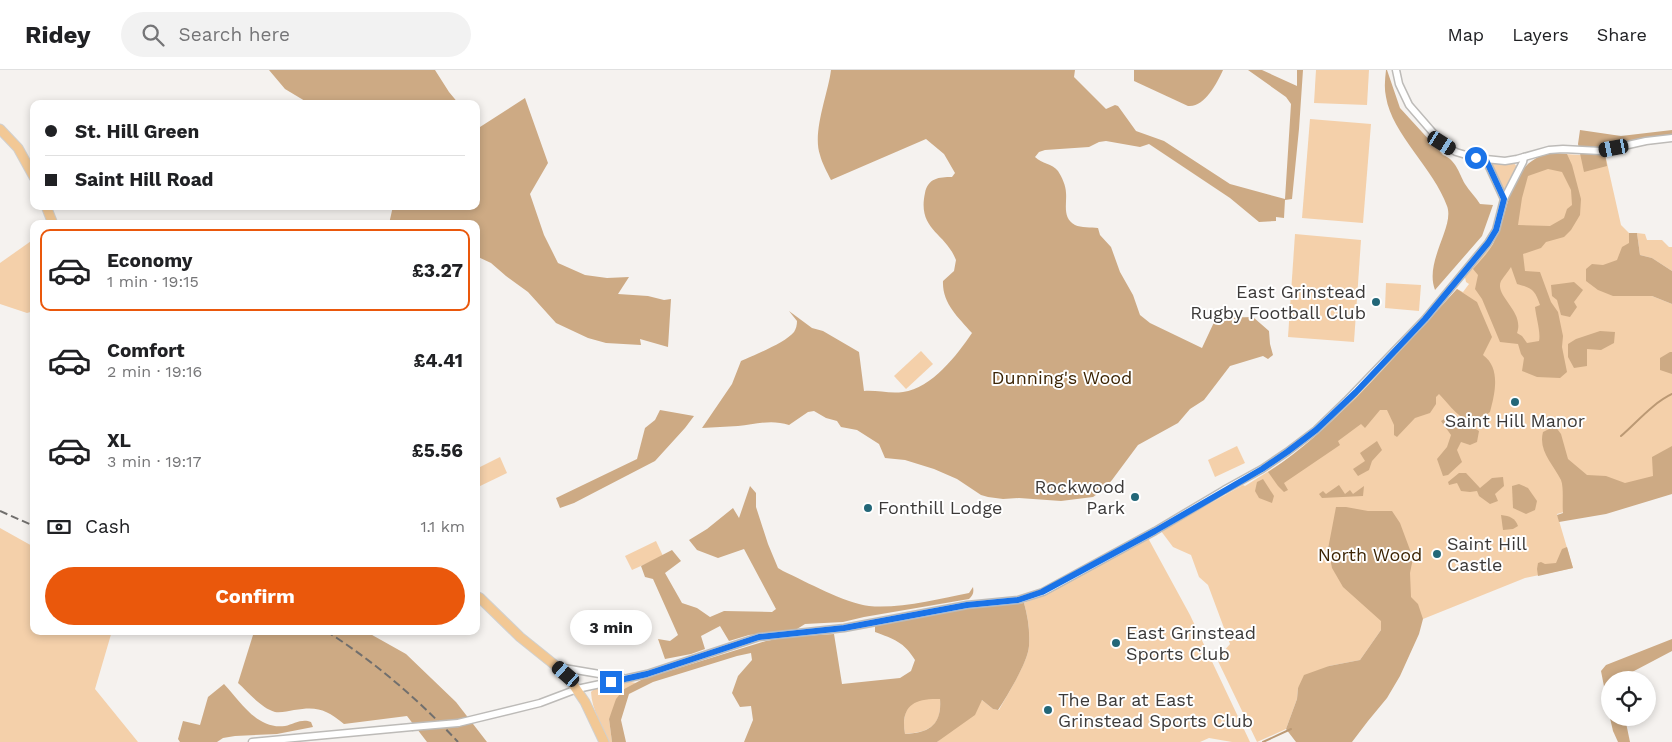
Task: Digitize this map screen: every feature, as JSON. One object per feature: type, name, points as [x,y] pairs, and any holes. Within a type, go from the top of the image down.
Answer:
[{"type":"main road","points":[[0,129],[18,148],[30,169]]},
{"type":"main road","points":[[480,598],[520,637],[566,674],[585,702],[604,742]]},
{"type":"street","points":[[1396,70],[1399,84],[1409,105],[1442,143],[1456,152],[1486,160],[1505,161],[1549,150],[1601,151],[1646,141],[1672,138]]},
{"type":"street","points":[[252,742],[458,723],[540,703],[577,689],[647,674],[759,637],[844,628],[967,605],[1018,600],[1042,592],[1155,531],[1262,469],[1323,424],[1425,319],[1488,243],[1496,230],[1504,199],[1524,157]]},
{"type":"street","points":[[1486,160],[1504,199]]},
{"type":"street","points":[[557,667],[628,678]]},
{"type":"green space","points":[[269,70],[435,70],[456,100],[303,100],[285,89]]},
{"type":"green space","name":"Dunning's Wood","points":[[831,70],[1075,70],[1074,77],[1106,109],[1115,105],[1118,106],[1136,131],[1164,141],[1230,184],[1285,199],[1291,104],[1286,97],[1248,70],[1262,70],[1297,86],[1297,70],[1303,70],[1292,199],[1285,200],[1284,218],[1276,217],[1276,221],[1259,222],[1230,198],[1149,144],[1140,147],[1106,141],[1089,147],[1045,150],[1039,152],[1035,157],[1056,168],[1061,176],[1066,190],[1068,219],[1080,227],[1098,228],[1100,235],[1111,247],[1120,272],[1133,295],[1140,315],[1150,323],[1202,348],[1216,318],[1253,317],[1269,331],[1273,355],[1268,359],[1263,356],[1230,366],[1204,400],[1190,409],[1178,423],[1138,445],[1112,480],[1093,497],[1061,501],[1019,498],[1003,499],[981,495],[957,479],[934,469],[905,460],[885,458],[879,444],[857,430],[841,427],[837,421],[826,418],[814,411],[808,412],[789,425],[770,422],[702,428],[732,384],[741,361],[777,344],[794,332],[797,321],[789,311],[812,328],[823,331],[859,352],[864,391],[903,392],[924,384],[943,369],[972,333],[948,303],[943,289],[943,281],[954,271],[956,260],[928,223],[925,215],[925,193],[931,181],[952,177],[955,173],[944,154],[926,139],[831,180],[821,158],[818,135]]},
{"type":"green space","points":[[1134,70],[1223,70],[1214,88],[1205,99],[1194,106],[1188,106],[1134,81]]},
{"type":"green space","points":[[1316,70],[1369,70],[1367,105],[1314,103]]},
{"type":"green space","points":[[1386,70],[1400,108],[1443,155],[1454,163],[1467,187],[1480,204],[1493,205],[1482,236],[1435,290],[1433,268],[1447,224],[1447,206],[1441,192],[1396,124],[1390,111],[1385,90]]},
{"type":"green space","points":[[525,98],[548,163],[530,194],[544,235],[558,263],[585,275],[607,278],[629,277],[618,294],[648,296],[664,300],[671,299],[668,347],[640,339],[641,345],[606,343],[588,338],[556,323],[528,292],[491,263],[480,258],[480,220],[390,220],[392,210],[480,210],[480,127]]},
{"type":"green space","points":[[1310,119],[1371,124],[1363,223],[1302,218]]},
{"type":"green space","points":[[1580,130],[1621,136],[1672,130],[1672,141],[1621,149],[1605,154],[1607,166],[1584,172],[1578,144]]},
{"type":"green space","name":"Saint Hill Manor","points":[[1549,153],[1605,154],[1621,225],[1629,233],[1629,244],[1652,296],[1672,304],[1672,481],[1557,514],[1573,568],[1525,578],[1423,619],[1382,621],[1381,630],[1360,660],[1329,666],[1298,688],[1297,699],[1286,729],[1257,742],[1217,659],[1230,644],[1208,585],[1199,577],[1191,555],[1173,547],[1161,531],[1243,485],[1245,486],[1288,459],[1315,438],[1370,383],[1457,289],[1463,292],[1469,284],[1466,282],[1465,277],[1493,244],[1528,164]]},
{"type":"green space","points":[[1549,153],[1567,154],[1572,165],[1581,199],[1580,215],[1571,230],[1564,237],[1546,242],[1541,248],[1523,254],[1525,271],[1540,272],[1551,302],[1558,312],[1567,372],[1560,378],[1537,377],[1522,371],[1524,358],[1518,344],[1500,342],[1482,299],[1475,289],[1478,275],[1473,269],[1486,254],[1499,232],[1511,191],[1517,179],[1524,168],[1535,159]],"holes":[[[1548,169],[1562,172],[1571,190],[1572,205],[1567,209],[1564,218],[1550,226],[1518,225],[1528,176]],[[1511,267],[1517,284],[1532,290],[1540,305],[1535,307],[1539,341],[1527,343],[1517,333],[1517,318],[1500,287],[1501,281]]]},
{"type":"green space","points":[[1514,163],[1517,167],[1505,192],[1491,164]]},
{"type":"green space","points":[[1629,233],[1637,233],[1640,255],[1652,258],[1672,271],[1672,304],[1652,296],[1613,296],[1598,290],[1586,281],[1586,269],[1592,264],[1603,265],[1617,260],[1622,247],[1629,243]]},
{"type":"green space","points":[[1637,233],[1645,234],[1647,240],[1662,240],[1669,247],[1672,247],[1672,271],[1652,258],[1640,255]]},
{"type":"green space","points":[[1295,234],[1361,240],[1354,342],[1288,337]]},
{"type":"green space","points":[[30,242],[30,312],[27,313],[0,304],[0,263]]},
{"type":"green space","points":[[1574,282],[1583,290],[1574,302],[1577,307],[1570,317],[1561,315],[1557,300],[1552,296],[1551,285]]},
{"type":"green space","points":[[1386,283],[1421,285],[1419,311],[1385,308]]},
{"type":"green space","points":[[1457,289],[1477,302],[1492,337],[1483,355],[1489,360],[1495,381],[1494,397],[1490,412],[1482,418],[1468,420],[1456,412],[1439,394],[1436,397],[1436,404],[1430,413],[1415,418],[1397,437],[1394,435],[1394,425],[1387,410],[1380,410],[1365,428],[1361,424],[1338,441],[1340,445],[1284,483],[1288,490],[1284,492],[1268,472],[1325,428],[1356,398]]},
{"type":"green space","points":[[1600,331],[1615,332],[1614,343],[1601,350],[1587,349],[1587,366],[1574,368],[1568,357],[1568,344],[1576,339]]},
{"type":"green space","points":[[921,351],[933,364],[906,389],[894,376]]},
{"type":"green space","points":[[1672,352],[1672,374],[1660,370],[1660,358]]},
{"type":"green space","points":[[660,410],[694,416],[655,461],[574,503],[560,508],[556,498],[637,459],[645,428],[655,420]]},
{"type":"green space","points":[[1453,414],[1462,422],[1479,431],[1477,442],[1470,445],[1461,442],[1457,450],[1462,462],[1448,475],[1443,476],[1437,459],[1447,447],[1451,435],[1441,421]]},
{"type":"green space","points":[[1555,426],[1561,434],[1568,459],[1587,475],[1606,476],[1625,483],[1653,476],[1652,457],[1672,446],[1672,494],[1606,514],[1559,522],[1557,515],[1563,513],[1562,483],[1544,451],[1542,439],[1543,432]]},
{"type":"green space","points":[[1377,441],[1382,450],[1372,461],[1369,470],[1358,476],[1353,469],[1365,461],[1360,453]]},
{"type":"green space","points":[[1237,446],[1245,463],[1215,477],[1208,460]]},
{"type":"green space","points":[[500,457],[507,473],[480,486],[480,467]]},
{"type":"green space","points":[[1459,473],[1466,473],[1480,488],[1492,478],[1503,477],[1504,486],[1495,494],[1498,501],[1490,504],[1479,496],[1477,491],[1461,491],[1457,483],[1449,485],[1448,482]]},
{"type":"green space","points":[[1263,479],[1274,496],[1272,503],[1259,498],[1255,491],[1257,482]]},
{"type":"green space","points":[[1519,484],[1528,488],[1537,501],[1535,510],[1526,514],[1513,508],[1512,486]]},
{"type":"green space","points":[[1339,485],[1345,494],[1350,490],[1353,494],[1364,486],[1363,496],[1322,498],[1319,494],[1323,491],[1326,494]]},
{"type":"green space","points":[[750,486],[756,493],[756,507],[768,544],[778,568],[783,571],[837,597],[869,606],[906,605],[932,601],[969,593],[973,587],[972,595],[969,599],[843,622],[805,624],[797,629],[749,635],[729,641],[720,626],[701,636],[705,649],[665,659],[658,639],[670,641],[678,635],[653,579],[645,577],[641,566],[672,550],[681,561],[665,573],[682,603],[697,608],[710,617],[724,611],[772,612],[776,609],[744,549],[718,558],[697,550],[689,540],[707,529],[733,508],[739,518]]},
{"type":"green space","name":"North Wood","points":[[1336,507],[1368,511],[1392,511],[1400,523],[1413,558],[1410,573],[1411,597],[1418,604],[1423,619],[1419,634],[1400,676],[1387,698],[1352,742],[1296,742],[1286,729],[1297,699],[1298,688],[1304,675],[1329,666],[1360,660],[1381,630],[1381,621],[1343,587],[1332,568],[1328,549]]},
{"type":"green space","points":[[1501,515],[1512,518],[1518,526],[1513,529],[1503,530]]},
{"type":"green space","points":[[0,528],[30,545],[30,635],[111,635],[95,689],[138,742],[0,742]]},
{"type":"green space","name":"East Grinstead Sports Club","points":[[1148,538],[1190,615],[1250,742],[1232,742],[1209,738],[1200,742],[937,742],[982,700],[993,709],[999,710],[1028,653],[1029,629],[1024,603],[1047,594]]},
{"type":"green space","points":[[656,541],[663,556],[632,570],[625,556]]},
{"type":"green space","points":[[1567,547],[1573,568],[1538,576],[1538,563],[1556,563],[1562,549]]},
{"type":"green space","points":[[1024,603],[1029,629],[1028,653],[998,710],[993,709],[982,700],[975,715],[937,742],[744,742],[753,720],[751,706],[740,707],[732,693],[738,676],[752,660],[751,653],[653,682],[629,694],[621,720],[626,742],[612,742],[609,719],[616,699],[624,689],[643,679],[766,641],[788,637],[834,634],[842,684],[900,678],[911,671],[915,660],[907,649],[898,642],[875,632],[875,626],[965,609]],"holes":[[[940,699],[939,715],[932,726],[921,732],[905,734],[904,724],[907,710],[916,702]]]},
{"type":"green space","points":[[253,635],[372,635],[406,654],[456,702],[487,742],[427,742],[407,716],[344,724],[321,710],[309,708],[275,712],[260,703],[238,683]]},
{"type":"green space","points":[[1672,639],[1672,651],[1634,671],[1601,671],[1606,665]]},
{"type":"green space","points":[[636,683],[624,689],[609,719],[612,742],[609,742],[595,712],[591,692],[604,685]]},
{"type":"green space","points":[[224,684],[250,713],[266,724],[285,726],[304,721],[311,722],[313,727],[277,734],[235,736],[223,738],[217,742],[180,742],[178,739],[183,721],[200,725],[208,697]]},
{"type":"green space","points":[[940,698],[939,715],[933,726],[914,733],[905,734],[904,719],[910,706],[921,699]]},
{"type":"green space","points":[[1612,726],[1627,726],[1630,742],[1618,742]]},
{"type":"waterway","points":[[1621,436],[1652,408],[1672,394]]},
{"type":"waterway","points":[[1263,742],[1291,729]]},
{"type":"railway","points":[[0,511],[30,524]]},
{"type":"railway","points":[[332,635],[396,682],[458,742]]},
{"type":"place","name":"East Grinstead Rugby Football Club","points":[[1376,302]]},
{"type":"place","name":"Saint Hill Manor","points":[[1515,402]]},
{"type":"place","name":"Rockwood Park","points":[[1135,497]]},
{"type":"place","name":"Fonthill Lodge","points":[[868,508]]},
{"type":"place","name":"Saint Hill Castle","points":[[1437,554]]},
{"type":"place","name":"East Grinstead Sports Club","points":[[1116,643]]},
{"type":"place","name":"The Bar at East Grinstead Sports Club","points":[[1048,710]]},
{"type":"route","points":[[611,682],[647,674],[759,637],[844,628],[967,605],[1018,600],[1059,584],[1262,469],[1316,430],[1346,401],[1425,319],[1488,243],[1496,230],[1504,199],[1486,160],[1476,158]]}]
